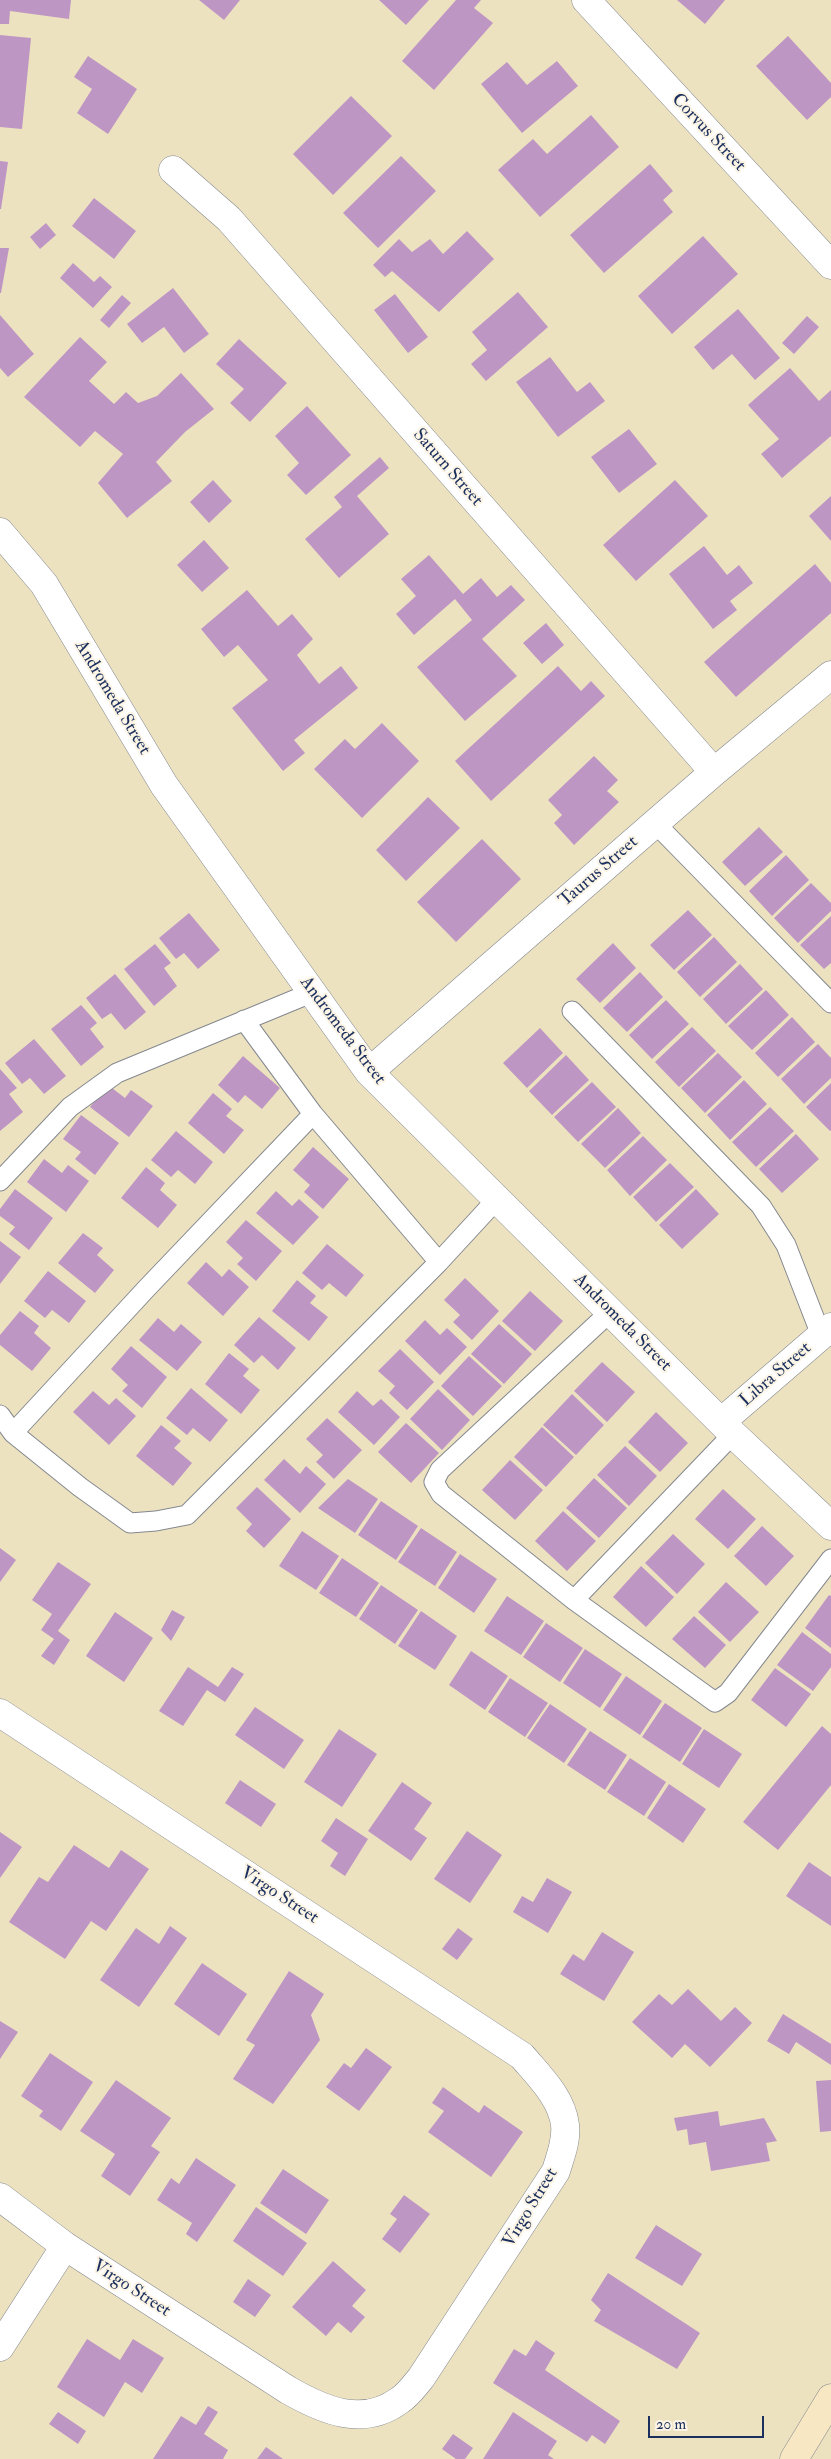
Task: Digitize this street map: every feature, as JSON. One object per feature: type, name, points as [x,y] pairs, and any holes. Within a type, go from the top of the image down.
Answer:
[{"type":"main road","points":[[794,2459],[831,2398]]},
{"type":"street","name":"Corvus Street","points":[[586,0],[831,265]]},
{"type":"street","name":"Saturn Street","points":[[173,170],[228,220],[714,772]]},
{"type":"street","name":"Andromeda Street","points":[[0,532],[44,584],[164,785],[369,1072],[727,1428],[831,1526]]},
{"type":"street","name":"Taurus Street","points":[[369,1072],[714,772],[831,675]]},
{"type":"street","name":"Libra Street","points":[[727,1428],[826,1331]]},
{"type":"street","name":"Virgo Street","points":[[0,1713],[522,2056],[546,2083],[559,2107],[565,2126],[563,2147],[556,2171],[421,2378],[400,2400],[373,2414],[345,2415],[317,2406],[65,2246],[0,2197]]},
{"type":"street","points":[[0,2347],[65,2246]]},
{"type":"lane","points":[[655,823],[831,1003]]},
{"type":"lane","points":[[0,1181],[70,1107],[117,1073],[311,993]]},
{"type":"lane","points":[[572,1010],[760,1206],[786,1245],[826,1331]]},
{"type":"lane","points":[[244,1020],[313,1114],[439,1262]]},
{"type":"lane","points":[[13,1432],[313,1114]]},
{"type":"lane","points":[[0,1415],[13,1432],[80,1487],[130,1523],[187,1515],[439,1262],[496,1199]]},
{"type":"lane","points":[[610,1312],[440,1470],[434,1482],[440,1494],[574,1600],[715,1702],[728,1693],[831,1559]]},
{"type":"lane","points":[[574,1600],[727,1428]]},
{"type":"building","points":[[0,0],[71,0],[69,19],[10,11],[9,24],[0,24]]},
{"type":"building","points":[[199,0],[240,0],[224,20]]},
{"type":"building","points":[[379,0],[429,0],[406,25]]},
{"type":"building","points":[[456,0],[481,0],[474,8],[493,23],[434,90],[402,61]]},
{"type":"building","points":[[677,0],[725,0],[705,24]]},
{"type":"building","points":[[0,35],[31,38],[22,129],[0,127]]},
{"type":"building","points":[[788,36],[831,83],[831,97],[807,120],[756,66]]},
{"type":"building","points":[[88,56],[137,89],[108,134],[77,113],[92,89],[74,77]]},
{"type":"building","points":[[557,61],[578,86],[522,133],[481,84],[507,62],[527,85]]},
{"type":"building","points":[[351,96],[392,136],[333,195],[293,154]]},
{"type":"building","points":[[591,115],[619,147],[540,217],[498,170],[533,139],[547,154]]},
{"type":"building","points":[[401,156],[436,191],[378,248],[343,213]]},
{"type":"building","points":[[0,161],[8,162],[1,209],[0,209]]},
{"type":"building","points":[[650,164],[673,191],[663,200],[673,212],[604,273],[570,235]]},
{"type":"building","points":[[94,198],[136,231],[114,259],[72,226]]},
{"type":"building","points":[[46,223],[56,235],[40,249],[30,237]]},
{"type":"building","points":[[467,231],[494,259],[439,312],[392,271],[385,277],[373,265],[399,239],[412,252],[430,239],[443,254]]},
{"type":"building","points":[[703,236],[738,274],[672,334],[638,296]]},
{"type":"building","points":[[0,248],[9,248],[1,293],[0,293]]},
{"type":"building","points":[[73,263],[94,282],[100,276],[112,287],[93,308],[60,278]]},
{"type":"building","points":[[173,288],[209,334],[184,353],[164,327],[142,343],[127,324]]},
{"type":"building","points":[[518,292],[548,327],[486,381],[471,364],[487,350],[472,332]]},
{"type":"building","points":[[395,294],[428,337],[408,353],[374,310]]},
{"type":"building","points":[[122,295],[131,303],[109,328],[100,320]]},
{"type":"building","points":[[738,309],[780,358],[755,380],[732,354],[713,370],[694,347]]},
{"type":"building","points":[[0,315],[34,354],[8,377],[0,368]]},
{"type":"building","points":[[807,316],[819,327],[794,354],[782,343]]},
{"type":"building","points":[[80,337],[107,362],[89,381],[114,404],[126,392],[138,403],[157,396],[181,373],[214,409],[185,432],[156,462],[172,481],[127,518],[98,483],[123,454],[95,431],[80,447],[24,397]]},
{"type":"building","points":[[239,339],[287,383],[250,422],[230,403],[244,389],[216,364]]},
{"type":"building","points":[[550,357],[577,392],[590,382],[605,401],[558,437],[516,382]]},
{"type":"building","points":[[790,368],[819,401],[831,390],[831,436],[782,478],[761,454],[779,439],[748,405]]},
{"type":"building","points":[[307,406],[351,455],[306,495],[287,475],[299,463],[275,436]]},
{"type":"building","points":[[629,429],[657,464],[619,493],[591,457]]},
{"type":"building","points":[[380,457],[389,468],[357,496],[389,534],[339,578],[305,539],[342,507],[334,497]]},
{"type":"building","points":[[213,480],[232,501],[209,523],[190,502]]},
{"type":"building","points":[[675,480],[708,516],[636,581],[603,545]]},
{"type":"building","points":[[831,496],[831,541],[809,516]]},
{"type":"building","points":[[204,540],[229,568],[202,592],[177,565]]},
{"type":"building","points":[[704,546],[727,575],[739,565],[753,583],[730,601],[737,610],[713,629],[669,574]]},
{"type":"building","points":[[429,555],[463,594],[481,578],[497,597],[511,585],[525,600],[482,639],[517,676],[465,721],[417,667],[472,620],[455,599],[414,635],[396,614],[416,596],[401,579]]},
{"type":"building","points":[[815,564],[831,583],[831,613],[736,697],[704,662]]},
{"type":"building","points":[[247,590],[278,626],[292,614],[313,639],[297,655],[319,684],[341,666],[358,688],[294,740],[305,753],[283,771],[232,708],[268,680],[238,645],[224,657],[201,629]]},
{"type":"building","points":[[546,623],[564,645],[542,664],[523,643]]},
{"type":"building","points":[[558,666],[581,691],[591,681],[605,696],[491,801],[455,761]]},
{"type":"building","points":[[382,723],[419,761],[362,818],[314,769],[345,739],[355,749]]},
{"type":"building","points":[[594,756],[618,780],[607,791],[619,802],[574,845],[554,823],[562,815],[548,800]]},
{"type":"building","points":[[428,797],[460,828],[406,881],[376,850]]},
{"type":"building","points":[[759,827],[783,852],[745,886],[722,862]]},
{"type":"building","points":[[482,839],[521,879],[456,942],[417,902]]},
{"type":"building","points":[[786,855],[809,880],[772,916],[749,891]]},
{"type":"building","points":[[811,883],[831,903],[831,911],[798,943],[774,918]]},
{"type":"building","points":[[688,910],[712,935],[674,970],[650,945]]},
{"type":"building","points":[[189,913],[220,950],[198,969],[184,953],[176,959],[159,938]]},
{"type":"building","points":[[831,916],[831,963],[824,969],[800,945]]},
{"type":"building","points":[[714,937],[737,962],[700,997],[677,972]]},
{"type":"building","points":[[613,943],[636,968],[600,1003],[576,979]]},
{"type":"building","points":[[155,944],[171,963],[164,968],[177,986],[154,1006],[124,969]]},
{"type":"building","points":[[740,964],[763,989],[726,1024],[703,999]]},
{"type":"building","points":[[640,972],[663,997],[627,1032],[603,1008]]},
{"type":"building","points":[[115,974],[146,1012],[125,1030],[111,1013],[102,1019],[86,998]]},
{"type":"building","points":[[766,990],[789,1015],[752,1050],[728,1026]]},
{"type":"building","points":[[666,1000],[689,1024],[652,1059],[629,1035]]},
{"type":"building","points":[[81,1005],[97,1023],[90,1029],[104,1047],[81,1066],[51,1029]]},
{"type":"building","points":[[792,1017],[815,1042],[778,1077],[755,1053]]},
{"type":"building","points":[[692,1027],[716,1051],[679,1087],[655,1062]]},
{"type":"building","points":[[540,1028],[563,1053],[527,1088],[503,1063]]},
{"type":"building","points":[[34,1039],[66,1076],[44,1094],[30,1078],[22,1084],[5,1063]]},
{"type":"building","points":[[818,1044],[831,1058],[831,1078],[804,1104],[781,1079]]},
{"type":"building","points":[[718,1053],[742,1077],[705,1113],[681,1088]]},
{"type":"building","points":[[566,1055],[589,1080],[552,1115],[529,1091]]},
{"type":"building","points":[[243,1056],[280,1088],[262,1109],[245,1095],[238,1103],[218,1085]]},
{"type":"building","points":[[0,1069],[17,1088],[9,1094],[23,1112],[0,1131]]},
{"type":"building","points":[[744,1080],[767,1104],[730,1140],[707,1115]]},
{"type":"building","points":[[592,1082],[616,1107],[578,1142],[554,1117]]},
{"type":"building","points":[[831,1083],[831,1130],[830,1131],[806,1107]]},
{"type":"building","points":[[108,1085],[125,1098],[131,1090],[153,1106],[129,1137],[90,1107]]},
{"type":"building","points":[[213,1093],[232,1109],[226,1116],[244,1130],[224,1154],[188,1123]]},
{"type":"building","points":[[770,1107],[794,1131],[756,1167],[732,1142]]},
{"type":"building","points":[[618,1108],[641,1133],[605,1168],[581,1144]]},
{"type":"building","points":[[81,1115],[119,1143],[95,1175],[75,1159],[81,1152],[63,1139]]},
{"type":"building","points":[[176,1131],[213,1162],[195,1184],[178,1170],[171,1177],[151,1160]]},
{"type":"building","points":[[796,1134],[819,1159],[782,1193],[759,1169]]},
{"type":"building","points":[[643,1136],[667,1160],[630,1196],[607,1170]]},
{"type":"building","points":[[313,1147],[349,1179],[323,1209],[304,1192],[310,1185],[293,1170]]},
{"type":"building","points":[[44,1159],[62,1173],[68,1165],[89,1181],[66,1212],[27,1182]]},
{"type":"building","points":[[670,1163],[694,1187],[656,1222],[633,1197]]},
{"type":"building","points":[[146,1167],[165,1183],[160,1190],[177,1205],[158,1228],[121,1198]]},
{"type":"building","points":[[15,1189],[53,1218],[29,1250],[9,1234],[15,1227],[0,1216],[0,1209]]},
{"type":"building","points":[[696,1189],[719,1214],[682,1249],[659,1225]]},
{"type":"building","points":[[276,1191],[292,1206],[299,1199],[319,1217],[293,1245],[256,1213]]},
{"type":"building","points":[[246,1220],[282,1251],[256,1281],[237,1264],[243,1258],[226,1242]]},
{"type":"building","points":[[83,1233],[103,1248],[97,1255],[114,1270],[95,1293],[58,1263]]},
{"type":"building","points":[[0,1241],[21,1257],[0,1284]]},
{"type":"building","points":[[327,1244],[364,1275],[346,1297],[329,1283],[322,1290],[302,1273]]},
{"type":"building","points":[[206,1262],[222,1277],[229,1269],[249,1287],[223,1316],[187,1283]]},
{"type":"building","points":[[48,1271],[86,1301],[69,1323],[52,1310],[45,1318],[24,1301]]},
{"type":"building","points":[[465,1278],[499,1311],[472,1340],[453,1322],[460,1315],[444,1300]]},
{"type":"building","points":[[297,1280],[316,1296],[310,1303],[328,1317],[309,1341],[272,1311]]},
{"type":"building","points":[[530,1291],[563,1321],[535,1351],[502,1321]]},
{"type":"building","points":[[20,1311],[39,1326],[34,1333],[51,1348],[32,1371],[0,1345],[0,1335]]},
{"type":"building","points":[[259,1317],[296,1348],[278,1370],[262,1355],[254,1363],[234,1345]]},
{"type":"building","points":[[158,1318],[174,1332],[181,1324],[202,1342],[177,1371],[139,1340]]},
{"type":"building","points":[[425,1320],[440,1335],[447,1328],[467,1347],[440,1375],[405,1341]]},
{"type":"building","points":[[499,1324],[532,1354],[504,1384],[471,1354]]},
{"type":"building","points":[[131,1346],[167,1377],[142,1408],[122,1391],[128,1385],[111,1369]]},
{"type":"building","points":[[400,1349],[434,1382],[407,1410],[389,1393],[395,1386],[378,1371]]},
{"type":"building","points":[[229,1353],[249,1369],[243,1376],[260,1390],[241,1414],[205,1384]]},
{"type":"building","points":[[469,1356],[502,1386],[473,1416],[441,1386]]},
{"type":"building","points":[[602,1362],[635,1392],[607,1422],[574,1391]]},
{"type":"building","points":[[191,1388],[228,1420],[210,1442],[193,1428],[187,1435],[166,1418]]},
{"type":"building","points":[[438,1389],[470,1420],[442,1450],[410,1419]]},
{"type":"building","points":[[93,1391],[109,1405],[116,1398],[136,1416],[109,1445],[73,1412]]},
{"type":"building","points":[[357,1391],[373,1406],[381,1399],[400,1417],[374,1445],[338,1412]]},
{"type":"building","points":[[572,1394],[604,1425],[576,1455],[543,1425]]},
{"type":"building","points":[[656,1412],[688,1443],[660,1472],[628,1442]]},
{"type":"building","points":[[327,1418],[362,1450],[334,1479],[316,1462],[323,1455],[306,1439]]},
{"type":"building","points":[[406,1423],[439,1453],[411,1483],[378,1452]]},
{"type":"building","points":[[161,1425],[181,1441],[174,1448],[192,1463],[173,1486],[136,1456]]},
{"type":"building","points":[[542,1427],[574,1457],[546,1487],[514,1457]]},
{"type":"building","points":[[625,1446],[657,1476],[629,1506],[597,1475]]},
{"type":"building","points":[[284,1459],[300,1474],[306,1466],[326,1484],[300,1513],[264,1480]]},
{"type":"building","points":[[510,1460],[543,1490],[515,1520],[482,1490]]},
{"type":"building","points":[[594,1478],[627,1508],[599,1538],[566,1508]]},
{"type":"building","points":[[348,1479],[378,1499],[355,1533],[318,1508]]},
{"type":"building","points":[[257,1487],[291,1519],[264,1548],[246,1531],[252,1524],[236,1508]]},
{"type":"building","points":[[723,1489],[756,1519],[728,1549],[695,1519]]},
{"type":"building","points":[[381,1501],[418,1526],[396,1560],[358,1535]]},
{"type":"building","points":[[563,1511],[596,1541],[567,1571],[535,1541]]},
{"type":"building","points":[[762,1526],[794,1556],[766,1586],[734,1556]]},
{"type":"building","points":[[421,1528],[457,1552],[435,1586],[398,1562]]},
{"type":"building","points":[[302,1531],[339,1556],[316,1590],[279,1566]]},
{"type":"building","points":[[673,1534],[705,1564],[677,1594],[645,1563]]},
{"type":"building","points":[[0,1548],[16,1560],[0,1582]]},
{"type":"building","points":[[460,1554],[497,1579],[474,1613],[438,1588]]},
{"type":"building","points":[[342,1558],[379,1583],[356,1617],[319,1593]]},
{"type":"building","points":[[58,1562],[91,1584],[58,1631],[70,1640],[54,1665],[41,1656],[54,1639],[41,1630],[52,1614],[32,1600]]},
{"type":"building","points":[[641,1566],[674,1597],[646,1627],[613,1597]]},
{"type":"building","points":[[726,1582],[759,1612],[730,1642],[698,1612]]},
{"type":"building","points":[[381,1585],[418,1610],[395,1644],[359,1619]]},
{"type":"building","points":[[829,1595],[831,1596],[831,1648],[805,1628]]},
{"type":"building","points":[[507,1596],[544,1621],[521,1655],[484,1631]]},
{"type":"building","points":[[172,1610],[185,1617],[171,1641],[161,1630]]},
{"type":"building","points":[[421,1611],[457,1636],[435,1670],[398,1646]]},
{"type":"building","points":[[115,1612],[153,1638],[124,1682],[86,1656]]},
{"type":"building","points":[[694,1616],[726,1645],[705,1668],[672,1639]]},
{"type":"building","points":[[546,1623],[583,1648],[560,1682],[523,1657]]},
{"type":"building","points":[[802,1632],[831,1654],[831,1667],[813,1691],[777,1665]]},
{"type":"building","points":[[585,1649],[622,1674],[600,1708],[563,1683]]},
{"type":"building","points":[[471,1651],[508,1676],[485,1710],[449,1685]]},
{"type":"building","points":[[188,1667],[218,1687],[232,1667],[244,1674],[225,1702],[207,1690],[183,1726],[159,1711]]},
{"type":"building","points":[[775,1668],[811,1694],[786,1727],[751,1700]]},
{"type":"building","points":[[626,1676],[662,1701],[640,1735],[603,1710]]},
{"type":"building","points":[[510,1678],[548,1703],[525,1737],[488,1712]]},
{"type":"building","points":[[665,1703],[702,1728],[680,1762],[642,1737]]},
{"type":"building","points":[[550,1704],[587,1729],[564,1763],[527,1738]]},
{"type":"building","points":[[255,1707],[304,1740],[284,1769],[235,1735]]},
{"type":"building","points":[[822,1726],[831,1734],[831,1785],[778,1850],[743,1822]]},
{"type":"building","points":[[339,1729],[377,1754],[342,1807],[304,1782]]},
{"type":"building","points":[[704,1729],[742,1754],[719,1788],[682,1764]]},
{"type":"building","points":[[590,1731],[627,1755],[605,1790],[567,1765]]},
{"type":"building","points":[[630,1758],[666,1782],[644,1816],[607,1792]]},
{"type":"building","points":[[240,1780],[276,1804],[261,1827],[225,1803]]},
{"type":"building","points":[[402,1782],[432,1803],[414,1829],[427,1838],[411,1861],[368,1831]]},
{"type":"building","points":[[669,1784],[706,1809],[683,1843],[647,1818]]},
{"type":"building","points":[[336,1818],[368,1839],[345,1876],[330,1866],[338,1853],[321,1841]]},
{"type":"building","points":[[467,1831],[502,1855],[470,1903],[434,1879]]},
{"type":"building","points":[[0,1832],[22,1847],[0,1878]]},
{"type":"building","points":[[74,1845],[109,1868],[121,1850],[149,1869],[106,1931],[91,1921],[65,1959],[9,1922],[39,1877],[48,1882]]},
{"type":"building","points":[[809,1862],[831,1877],[831,1926],[786,1896]]},
{"type":"building","points":[[547,1878],[572,1892],[548,1933],[513,1912],[522,1896],[533,1902]]},
{"type":"building","points":[[170,1926],[187,1938],[139,2007],[100,1980],[136,1928],[159,1944]]},
{"type":"building","points":[[458,1928],[473,1939],[457,1960],[442,1949]]},
{"type":"building","points":[[602,1932],[634,1952],[604,2001],[560,1974],[573,1954],[584,1961]]},
{"type":"building","points":[[202,1963],[247,1994],[219,2036],[174,2004]]},
{"type":"building","points":[[289,1971],[324,1994],[311,2015],[320,2040],[273,2104],[233,2079],[255,2045],[246,2040]]},
{"type":"building","points":[[688,1989],[721,2021],[735,2007],[752,2023],[710,2067],[685,2044],[672,2058],[632,2022],[659,1994],[672,2005]]},
{"type":"building","points":[[783,2014],[831,2044],[831,2065],[796,2042],[789,2054],[767,2041]]},
{"type":"building","points":[[0,2021],[18,2032],[0,2059]]},
{"type":"building","points":[[366,2048],[392,2067],[359,2111],[326,2087],[344,2063],[351,2068]]},
{"type":"building","points":[[50,2053],[93,2082],[61,2131],[39,2116],[43,2111],[21,2096]]},
{"type":"building","points":[[116,2080],[171,2118],[151,2146],[160,2152],[130,2196],[101,2176],[115,2154],[80,2131]]},
{"type":"building","points":[[831,2080],[831,2131],[820,2132],[816,2081]]},
{"type":"building","points":[[443,2087],[479,2113],[484,2105],[523,2132],[491,2177],[428,2132],[444,2111],[432,2103]]},
{"type":"building","points":[[718,2111],[720,2126],[764,2118],[777,2141],[766,2143],[770,2161],[711,2171],[706,2142],[689,2145],[687,2129],[677,2131],[674,2118]]},
{"type":"building","points":[[196,2158],[236,2185],[197,2242],[186,2234],[192,2223],[157,2200],[171,2178],[179,2184]]},
{"type":"building","points":[[283,2169],[329,2200],[306,2234],[260,2203]]},
{"type":"building","points":[[404,2195],[430,2214],[400,2253],[382,2239],[397,2219],[390,2214]]},
{"type":"building","points":[[256,2207],[307,2243],[283,2276],[233,2241]]},
{"type":"building","points":[[656,2225],[702,2254],[682,2286],[635,2258]]},
{"type":"building","points":[[333,2261],[366,2290],[352,2306],[365,2317],[351,2333],[338,2322],[326,2336],[292,2307]]},
{"type":"building","points":[[608,2273],[700,2333],[677,2369],[594,2321],[601,2310],[591,2300]]},
{"type":"building","points":[[248,2279],[271,2295],[255,2317],[233,2302]]},
{"type":"building","points":[[87,2339],[120,2360],[133,2339],[164,2358],[142,2393],[125,2382],[104,2417],[57,2387]]},
{"type":"building","points":[[536,2340],[555,2353],[545,2370],[620,2421],[605,2444],[592,2435],[587,2442],[493,2383],[514,2349],[526,2356]]},
{"type":"building","points":[[208,2406],[218,2412],[204,2434],[228,2450],[223,2459],[153,2459],[181,2416],[196,2425]]},
{"type":"building","points":[[58,2412],[86,2431],[78,2444],[49,2424]]},
{"type":"building","points":[[513,2412],[557,2441],[548,2455],[554,2459],[483,2459]]},
{"type":"building","points":[[453,2434],[473,2448],[465,2459],[456,2459],[442,2449]]},
{"type":"building","points":[[266,2447],[283,2459],[257,2459]]}]
